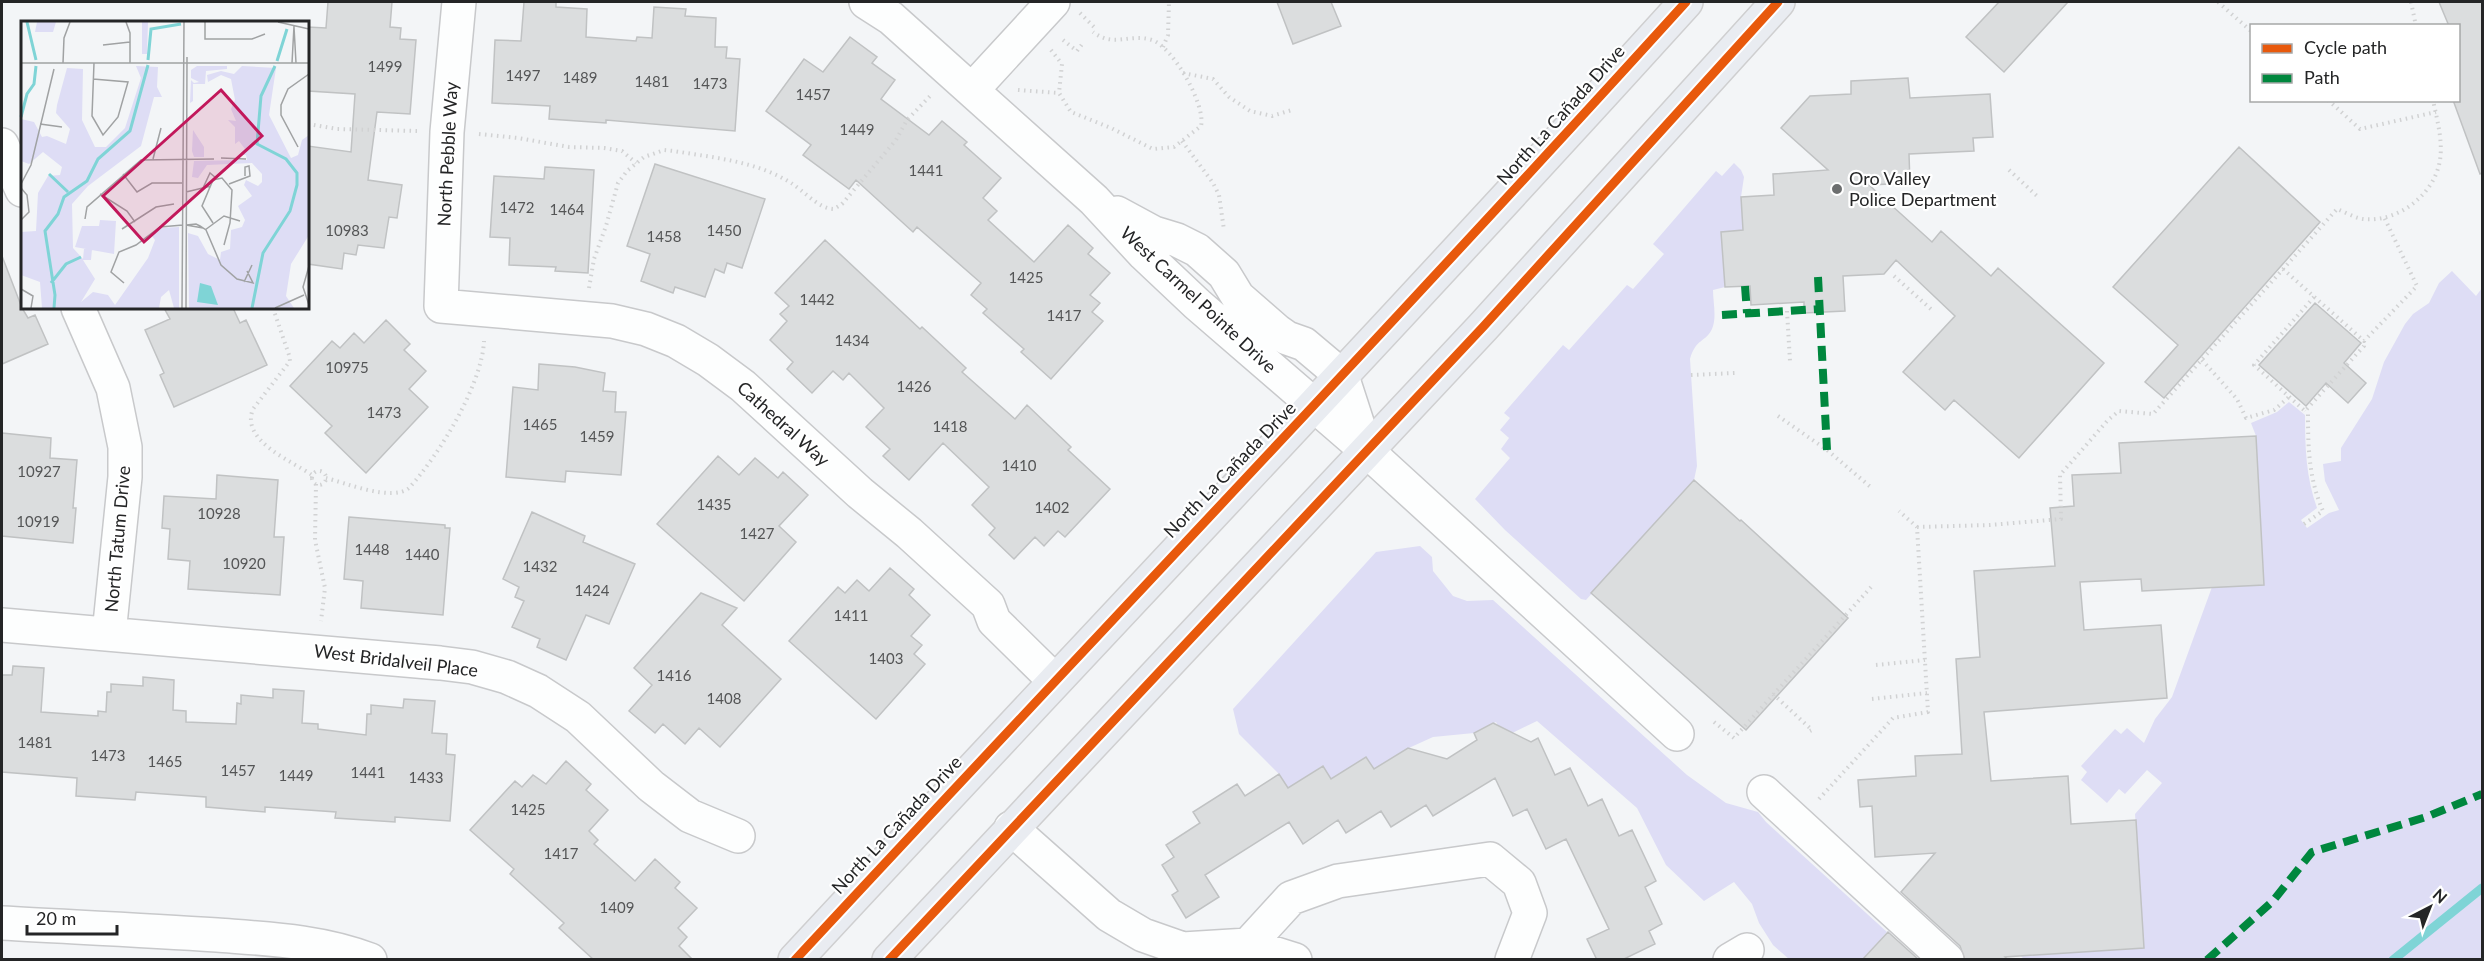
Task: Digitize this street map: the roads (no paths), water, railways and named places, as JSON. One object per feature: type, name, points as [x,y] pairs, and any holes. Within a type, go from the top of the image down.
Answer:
[{"type":"main road","name":"North La Cañada Drive","points":[[795,960],[1054,680],[1474,236],[1686,2]]},
{"type":"main road","points":[[889,960],[1483,327],[1778,2]]},
{"type":"street","name":"North Pebble Way","points":[[441,306],[447,132],[459,2]]},
{"type":"street","name":"West Carmel Pointe Drive","points":[[866,2],[891,18],[1094,200],[1144,254],[1197,303],[1366,450],[1677,734]]},
{"type":"street","points":[[962,82],[1053,2]]},
{"type":"street","points":[[2,145],[21,188]]},
{"type":"street","name":"West Carmel Pointe Drive","points":[[1094,200],[1154,233],[1190,246],[1224,274],[1238,297],[1277,331],[1287,338],[1304,344],[1342,376]]},
{"type":"street","points":[[1197,303],[1224,274]]},
{"type":"street","name":"Cathedral Way","points":[[441,306],[584,317],[646,329],[676,341],[708,360],[743,386],[860,493],[909,533],[988,604],[994,621],[1054,680]]},
{"type":"street","name":"North Tatum Drive","points":[[78,309],[113,388],[125,447],[125,477],[110,634]]},
{"type":"street","points":[[1342,376],[1366,450]]},
{"type":"street","name":"West Bridalveil Place","points":[[2,625],[440,663],[507,677],[538,692],[578,717],[651,786],[690,816],[738,836]]},
{"type":"street","points":[[1764,792],[1947,960]]},
{"type":"street","points":[[1011,828],[1109,915],[1143,935],[1183,949],[1248,945],[1295,960]]},
{"type":"street","points":[[1248,945],[1291,898],[1338,881],[1490,859],[1519,883],[1530,913],[1512,960]]},
{"type":"street","points":[[2,923],[99,927],[276,940],[341,948],[370,960]]},
{"type":"waterway","points":[[2393,960],[2482,888]]},
{"type":"place","name":"Oro Valley Police Department","points":[[1837,189]]}]
